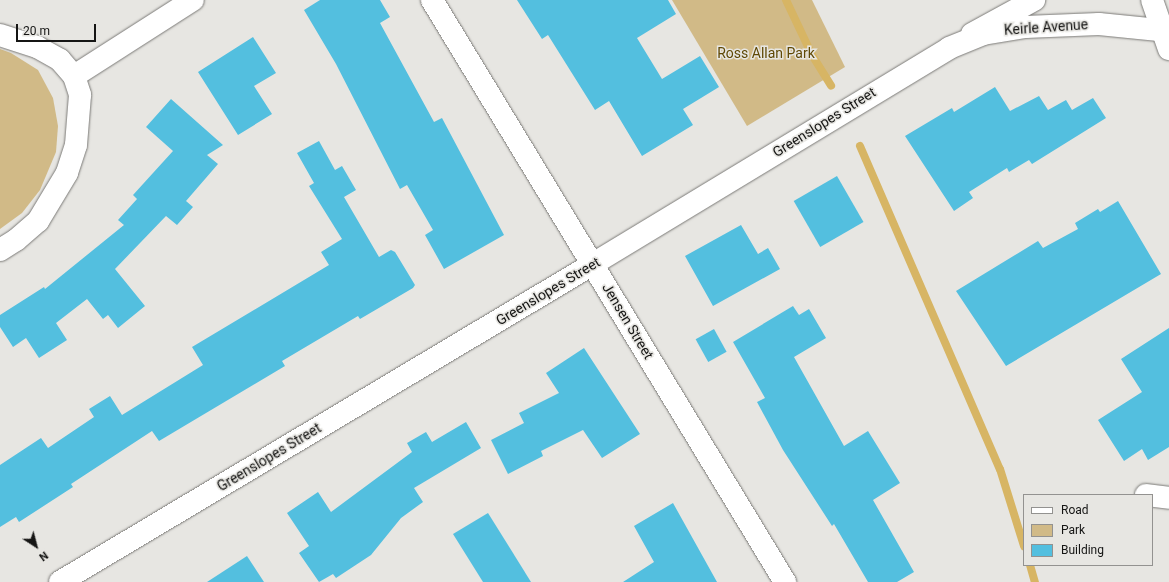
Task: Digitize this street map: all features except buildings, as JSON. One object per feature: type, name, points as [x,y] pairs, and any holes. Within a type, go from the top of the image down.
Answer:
[{"type":"street","points":[[74,76],[193,0]]},
{"type":"street","name":"Jensen Street","points":[[432,0],[594,264],[785,582]]},
{"type":"street","points":[[1152,0],[1166,30],[1169,49]]},
{"type":"street","name":"Keirle Avenue","points":[[934,55],[983,34],[1025,9],[1099,24],[1166,30]]},
{"type":"street","points":[[0,35],[60,60],[74,76],[80,94],[80,113],[76,145],[67,173],[38,221],[16,240],[0,250]]},
{"type":"street","name":"Greenslopes Street","points":[[60,582],[594,264],[934,55]]},
{"type":"street","points":[[1153,496],[1169,498]]},
{"type":"green space","name":"Ross Allan Park","points":[[672,0],[812,0],[845,67],[747,126]]},
{"type":"green space","points":[[0,49],[11,53],[38,70],[53,98],[58,126],[56,152],[40,190],[22,213],[0,229]]},
{"type":"waterway","points":[[786,0],[812,55],[831,85]]},
{"type":"waterway","points":[[860,146],[1000,469],[1023,543]]},
{"type":"waterway","points":[[1030,566],[1035,582]]}]
